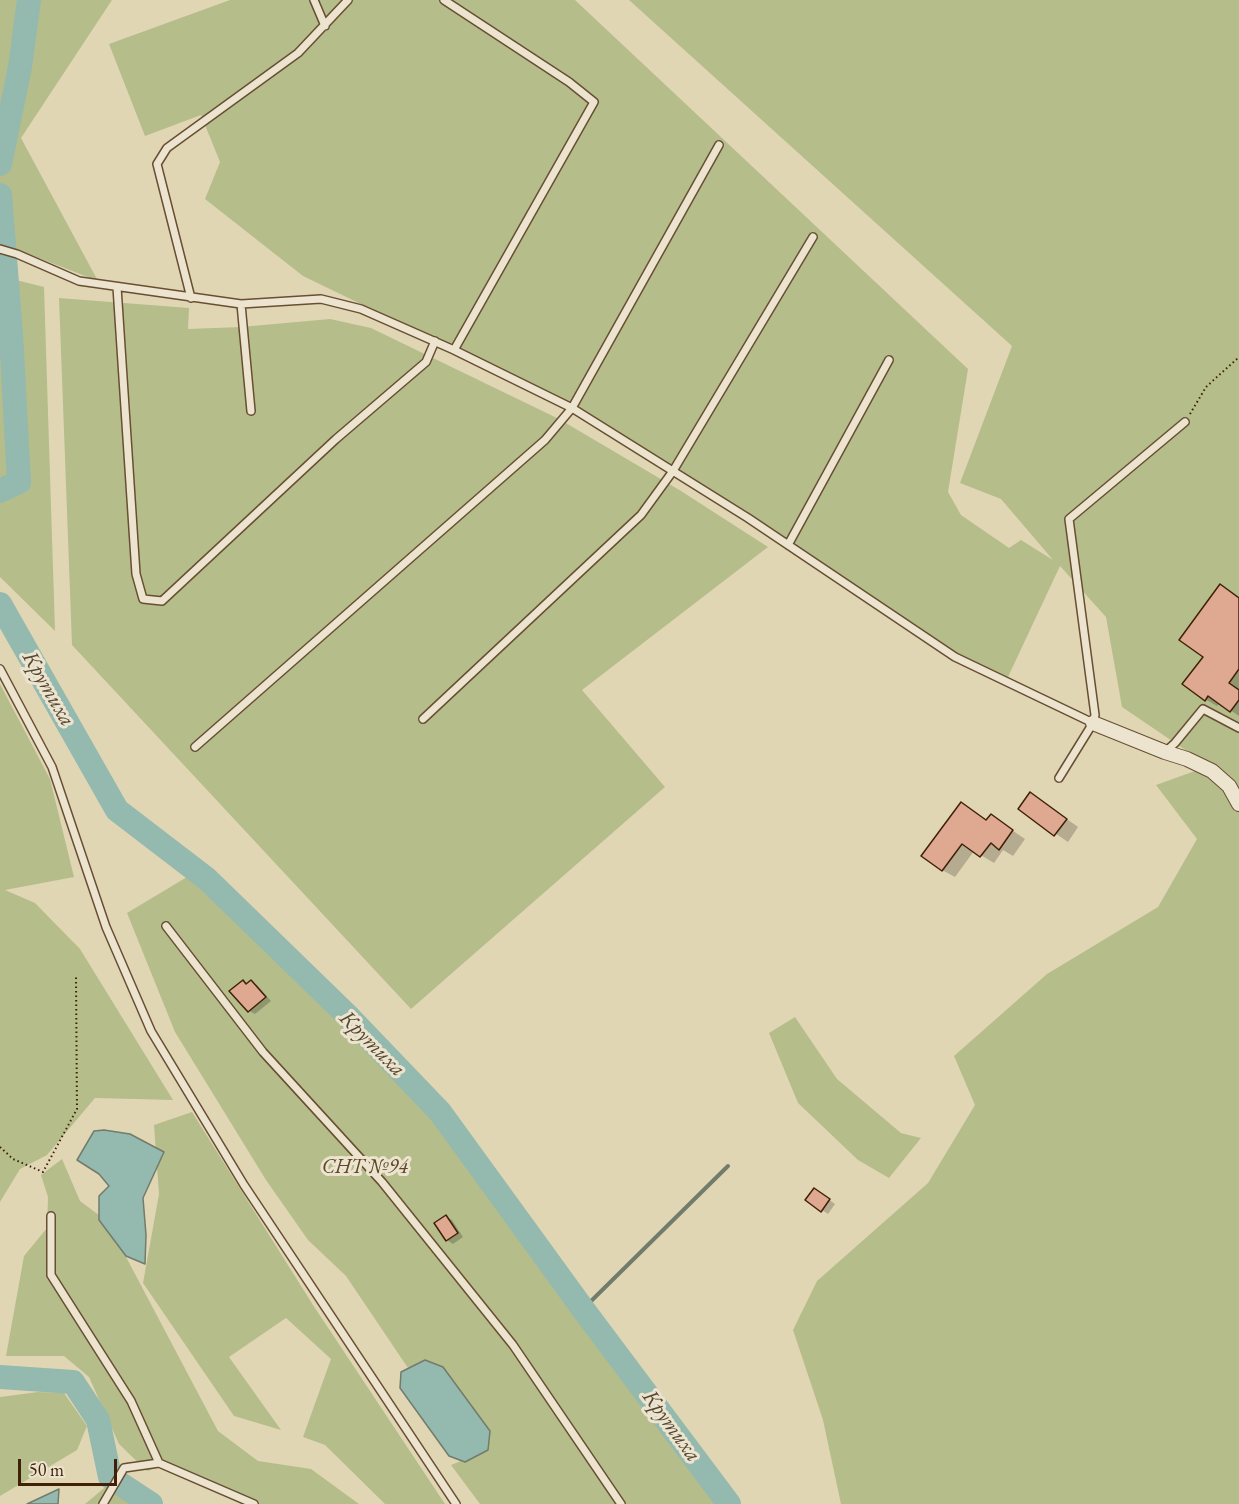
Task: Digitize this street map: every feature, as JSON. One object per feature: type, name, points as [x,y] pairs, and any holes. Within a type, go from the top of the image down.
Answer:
[{"type":"street","points":[[1093,723],[1212,771],[1229,786],[1239,804]]},
{"type":"lane","points":[[314,0],[325,26]]},
{"type":"lane","points":[[191,298],[157,164],[167,148],[298,53],[348,0]]},
{"type":"lane","points":[[444,0],[569,82],[594,102],[454,350]]},
{"type":"lane","points":[[195,747],[545,440],[572,408],[719,145]]},
{"type":"lane","points":[[423,719],[641,515],[673,471],[813,237]]},
{"type":"lane","points":[[0,249],[79,281],[117,287],[241,304],[321,299],[361,309],[435,341],[572,408],[788,545],[955,657],[1093,723]]},
{"type":"lane","points":[[117,287],[135,574],[142,599],[162,601],[336,439],[426,362],[435,341]]},
{"type":"lane","points":[[241,304],[252,411]]},
{"type":"lane","points":[[788,545],[889,360]]},
{"type":"lane","points":[[1059,778],[1093,723],[1095,715],[1069,519],[1185,422]]},
{"type":"lane","points":[[0,669],[52,767],[106,927],[151,1031],[244,1185],[456,1504]]},
{"type":"lane","points":[[1165,752],[1203,709],[1239,728]]},
{"type":"lane","points":[[166,926],[263,1052],[382,1182],[513,1345],[621,1504]]},
{"type":"lane","points":[[51,1216],[51,1275],[131,1401],[159,1462]]},
{"type":"lane","points":[[103,1504],[124,1468],[159,1462],[254,1504]]},
{"type":"path","points":[[1185,422],[1206,387],[1239,357]]},
{"type":"path","points":[[0,1147],[14,1159],[43,1172],[77,1109],[76,976]]},
{"type":"green space","points":[[0,0],[112,0],[21,138],[98,281],[0,243]]},
{"type":"green space","points":[[230,0],[575,0],[968,369],[948,492],[961,515],[1009,548],[1021,540],[1053,560],[1001,499],[960,483],[1012,346],[629,0],[1239,0],[1239,1504],[841,1504],[823,1420],[793,1330],[817,1281],[928,1183],[975,1105],[954,1056],[1047,974],[1158,907],[1197,839],[1156,785],[1209,766],[1122,707],[1106,617],[1060,566],[1008,677],[949,649],[592,416],[303,276],[205,199],[220,162],[201,115],[145,136],[109,44]]},
{"type":"green space","points":[[0,276],[44,287],[55,631],[0,577]]},
{"type":"green space","points":[[59,298],[189,308],[188,329],[330,319],[371,328],[559,419],[681,491],[768,547],[582,690],[665,787],[411,1009],[72,645]]},
{"type":"green space","points":[[0,684],[50,779],[74,877],[5,890],[35,903],[80,949],[173,1100],[95,1098],[47,1155],[20,1169],[0,1202]]},
{"type":"green space","name":"СНТ №94","points":[[192,874],[431,1106],[716,1504],[480,1504],[451,1465],[488,1450],[425,1360],[408,1368],[346,1276],[308,1240],[266,1180],[175,1032],[127,913]]},
{"type":"green space","points":[[795,1017],[837,1079],[901,1133],[921,1138],[889,1178],[858,1160],[798,1103],[769,1033]]},
{"type":"green space","points":[[192,1112],[313,1305],[445,1504],[385,1504],[325,1445],[303,1437],[331,1359],[286,1318],[229,1357],[281,1430],[234,1416],[143,1283],[159,1194],[154,1125]]},
{"type":"green space","points":[[62,1159],[80,1201],[107,1221],[218,1431],[258,1461],[311,1469],[359,1504],[253,1504],[171,1464],[147,1471],[119,1444],[89,1377],[64,1356],[6,1356],[24,1256],[47,1228],[48,1197],[41,1175]]},
{"type":"green space","points":[[38,1392],[64,1393],[87,1426],[77,1450],[0,1496],[0,1397]]},
{"type":"green space","points":[[109,1484],[138,1504],[85,1504]]},
{"type":"water","points":[[104,1130],[130,1134],[164,1152],[143,1198],[146,1235],[145,1264],[126,1256],[99,1220],[99,1196],[109,1186],[99,1174],[77,1160],[94,1131]]},
{"type":"water","points":[[425,1360],[443,1367],[490,1431],[488,1450],[465,1462],[449,1456],[400,1388],[401,1372]]},
{"type":"water","points":[[59,1489],[58,1504],[27,1504]]},
{"type":"building","points":[[1220,584],[1239,598],[1239,669],[1229,683],[1239,690],[1239,700],[1230,712],[1208,696],[1205,701],[1182,684],[1203,657],[1179,640]]},
{"type":"building","points":[[1030,792],[1067,819],[1054,836],[1018,809]]},
{"type":"building","points":[[961,802],[986,820],[991,814],[1013,830],[999,850],[991,843],[980,857],[962,844],[942,871],[921,856]]},
{"type":"building","points":[[243,980],[246,984],[251,980],[266,997],[248,1012],[229,991]]},
{"type":"building","points":[[814,1188],[830,1199],[821,1212],[805,1200]]},
{"type":"building","points":[[446,1215],[458,1233],[446,1241],[434,1223]]},
{"type":"waterway","name":"Крутиха","points":[[0,164],[20,67],[29,0]]},
{"type":"waterway","name":"Крутиха","points":[[0,195],[19,482],[0,491]]},
{"type":"waterway","name":"Крутиха","points":[[0,604],[117,810],[207,879],[347,1015],[440,1112],[583,1309],[729,1504]]},
{"type":"waterway","points":[[583,1309],[728,1166]]},
{"type":"waterway","points":[[0,1377],[73,1382],[98,1420],[110,1477],[151,1504]]}]
